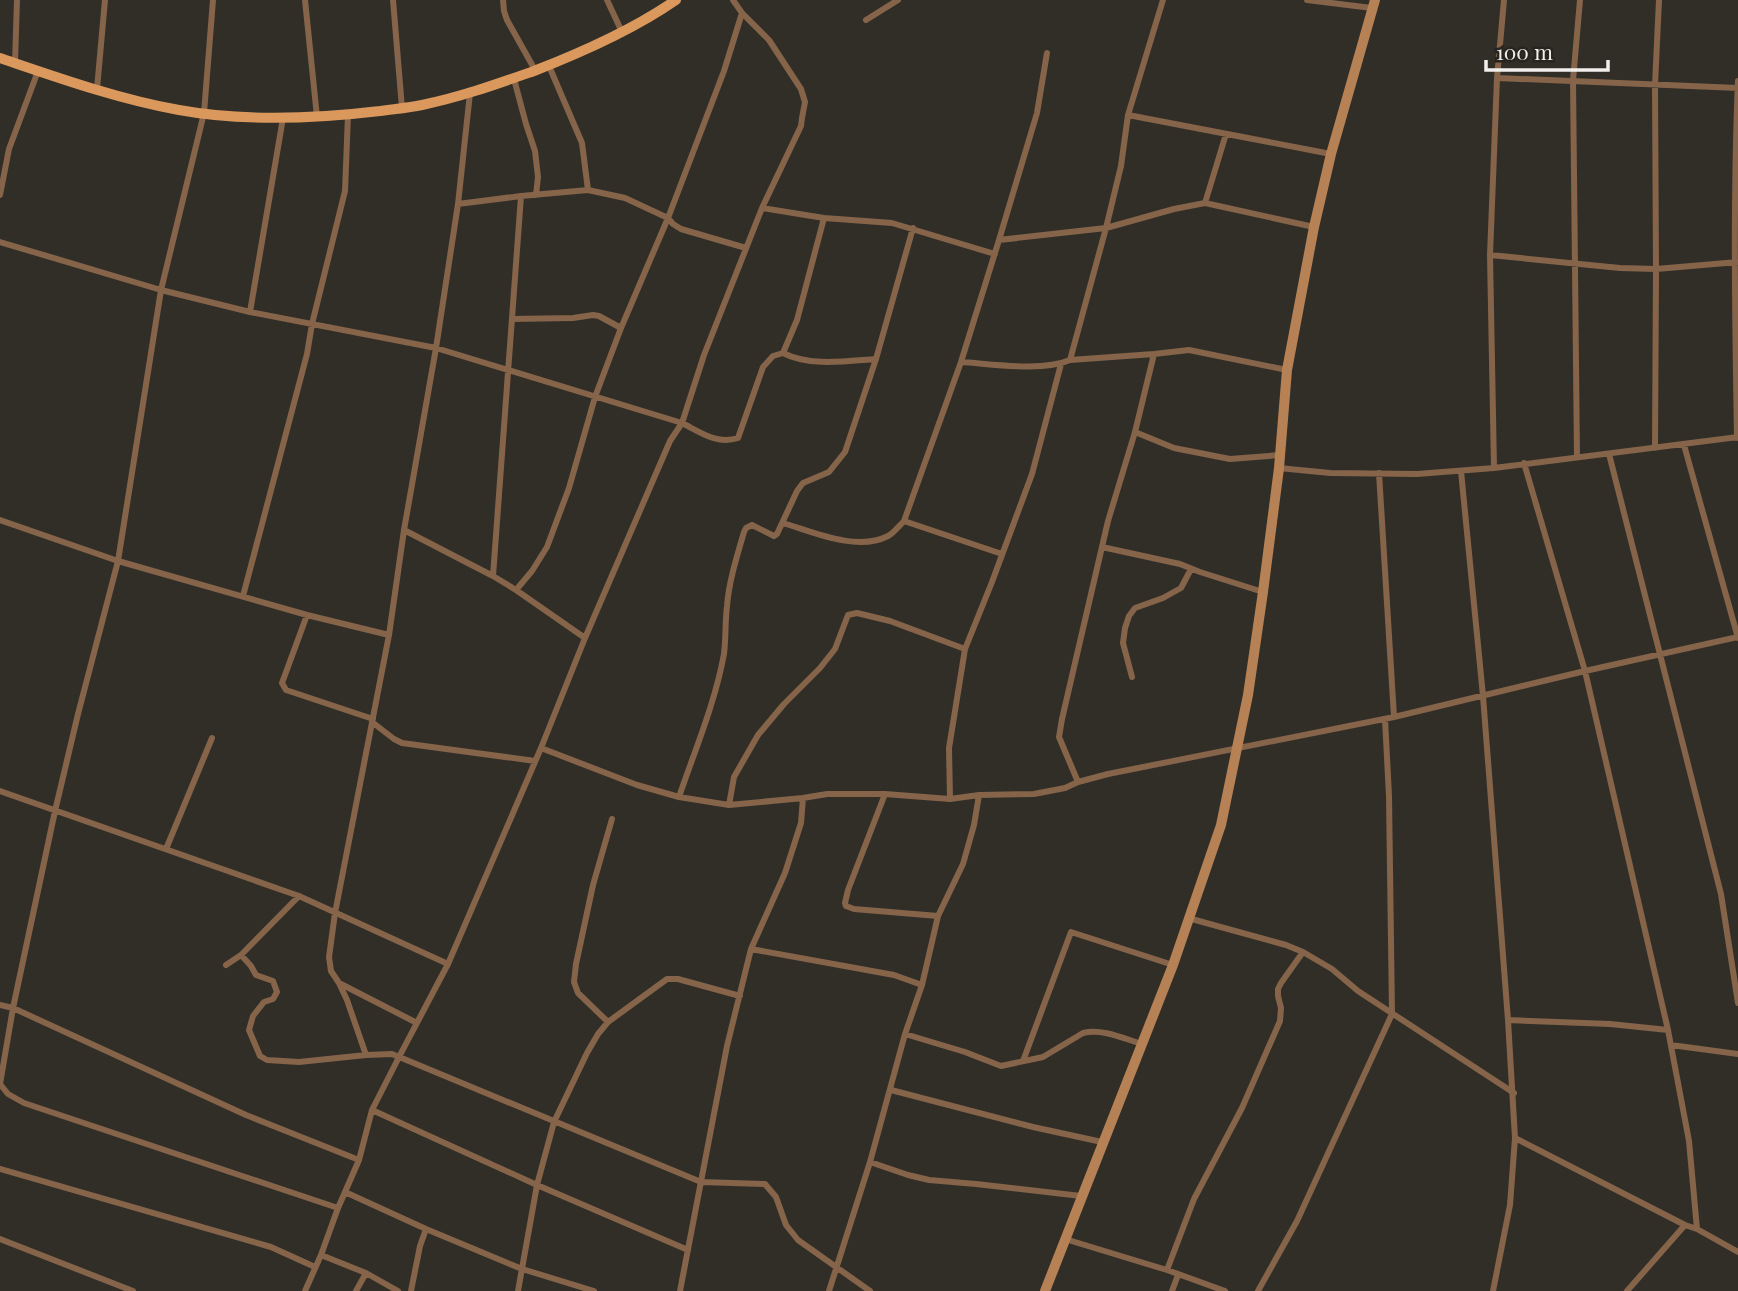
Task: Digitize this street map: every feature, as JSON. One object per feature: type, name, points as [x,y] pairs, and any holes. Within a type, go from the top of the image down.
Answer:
[{"type":"main road","points":[[0,58],[97,89],[178,110],[231,117],[348,115],[421,105],[514,79],[570,58],[662,11],[676,0]]},
{"type":"street","points":[[15,63],[17,0]]},
{"type":"street","points":[[97,89],[105,0]]},
{"type":"street","points":[[213,0],[204,113],[161,290],[118,561],[55,811],[13,1008],[0,1084],[8,1094],[24,1103],[338,1208]]},
{"type":"street","points":[[305,0],[317,117]]},
{"type":"street","points":[[393,0],[402,108]]},
{"type":"street","points":[[503,0],[507,20],[535,70]]},
{"type":"street","points":[[607,0],[622,32]]},
{"type":"street","points":[[305,1291],[359,1160],[372,1110],[448,964],[670,441],[682,423],[704,355],[762,208],[801,126],[804,102],[801,89],[769,40],[733,0]]},
{"type":"street","points":[[866,20],[898,0]]},
{"type":"street","points":[[1070,360],[1107,228],[1121,166],[1128,115],[1163,0]]},
{"type":"street","points":[[1045,1291],[1172,965],[1221,825],[1237,750],[1263,592],[1279,468],[1287,370],[1331,154],[1373,4],[1307,0]]},
{"type":"street","points":[[1494,468],[1490,255],[1497,78],[1504,0]]},
{"type":"street","points":[[1577,457],[1573,80],[1580,0]]},
{"type":"street","points":[[1655,449],[1655,85],[1659,0]]},
{"type":"street","points":[[516,590],[547,547],[569,488],[595,397],[724,71],[741,12]]},
{"type":"street","points":[[783,523],[853,542],[872,541],[889,536],[904,521],[961,362],[995,254],[1037,113],[1047,53]]},
{"type":"street","points":[[549,66],[582,143],[588,190]]},
{"type":"street","points":[[0,195],[9,149],[38,71]]},
{"type":"street","points":[[1497,78],[1738,88]]},
{"type":"street","points":[[514,79],[535,151],[538,177],[536,195]]},
{"type":"street","points":[[1279,468],[1330,473],[1417,474],[1494,468],[1738,438],[1738,81]]},
{"type":"street","points":[[366,1055],[347,1000],[329,965],[335,913],[389,635],[404,530],[436,348],[458,204],[470,93]]},
{"type":"street","points":[[243,596],[307,354],[345,191],[348,115]]},
{"type":"street","points":[[1128,115],[1331,154]]},
{"type":"street","points":[[250,312],[284,118]]},
{"type":"street","points":[[1205,203],[1226,134]]},
{"type":"street","points":[[458,204],[588,190],[625,198],[668,218],[681,229],[746,248]]},
{"type":"street","points":[[493,576],[520,196]]},
{"type":"street","points":[[999,240],[1107,228],[1205,203],[1314,227]]},
{"type":"street","points":[[762,208],[824,218],[892,223],[995,254]]},
{"type":"street","points":[[783,353],[797,320],[824,218]]},
{"type":"street","points":[[679,797],[716,688],[724,653],[726,607],[744,532],[752,525],[775,536],[803,483],[829,472],[845,452],[876,359],[913,228]]},
{"type":"street","points":[[0,242],[161,290],[250,312],[436,348],[682,423],[710,438],[723,440],[738,438],[763,367],[773,356],[783,353],[794,358],[847,362],[876,359]]},
{"type":"street","points":[[1490,255],[1656,269],[1736,262]]},
{"type":"street","points":[[512,319],[593,315],[621,328]]},
{"type":"street","points":[[961,362],[1043,366],[1070,360],[1189,350],[1287,370]]},
{"type":"street","points":[[1078,782],[1059,737],[1108,521],[1135,432],[1154,354]]},
{"type":"street","points":[[950,799],[949,748],[965,649],[1032,474],[1061,363]]},
{"type":"street","points":[[1135,432],[1174,448],[1230,459],[1280,455]]},
{"type":"street","points":[[541,748],[637,785],[679,797],[729,805],[827,794],[886,794],[950,799],[979,795],[1034,794],[1065,788],[1108,774],[1385,719],[1738,637],[1684,445]]},
{"type":"street","points":[[1609,454],[1721,894],[1738,1003]]},
{"type":"street","points":[[1524,463],[1585,671],[1668,1030],[1689,1141],[1697,1229]]},
{"type":"street","points":[[1461,471],[1483,696],[1516,1138],[1510,1205],[1493,1291]]},
{"type":"street","points":[[1379,473],[1394,717]]},
{"type":"street","points":[[904,521],[1002,554]]},
{"type":"street","points":[[1,522],[118,561],[307,615],[389,635]]},
{"type":"street","points":[[404,530],[493,576],[585,638]]},
{"type":"street","points":[[1102,547],[1180,564],[1263,592]]},
{"type":"street","points":[[1132,677],[1124,643],[1129,616],[1135,608],[1181,588],[1191,569]]},
{"type":"street","points":[[729,805],[734,776],[758,735],[835,649],[848,615],[858,613],[890,621],[965,649]]},
{"type":"street","points":[[307,615],[282,685],[286,690],[373,720],[402,743],[535,761]]},
{"type":"street","points":[[1258,1291],[1297,1221],[1392,1014],[1389,796],[1385,719]]},
{"type":"street","points":[[166,849],[212,738]]},
{"type":"street","points":[[0,791],[299,896],[448,964]]},
{"type":"street","points":[[886,794],[848,890],[846,906],[854,909],[938,916]]},
{"type":"street","points":[[829,1291],[922,985],[938,916],[963,864],[979,795]]},
{"type":"street","points":[[680,1291],[727,1046],[751,949],[785,873],[801,823],[803,798]]},
{"type":"street","points":[[608,1022],[579,993],[574,982],[593,885],[612,819]]},
{"type":"street","points":[[226,965],[241,955],[299,896]]},
{"type":"street","points":[[1188,918],[1286,945],[1303,953],[1332,969],[1392,1014],[1514,1093]]},
{"type":"street","points":[[1023,1061],[1071,932],[1172,965]]},
{"type":"street","points":[[751,949],[894,975],[922,985]]},
{"type":"street","points":[[1167,1270],[1194,1199],[1242,1108],[1280,1021],[1278,989],[1303,953]]},
{"type":"street","points":[[241,955],[256,975],[273,981],[277,992],[273,999],[264,1002],[253,1016],[249,1030],[260,1056],[267,1060],[299,1062],[392,1054],[701,1182],[765,1184],[776,1197],[786,1225],[798,1240],[870,1291]]},
{"type":"street","points":[[518,1291],[537,1185],[554,1122],[598,1034],[608,1022],[667,979],[678,979],[740,996]]},
{"type":"street","points":[[339,983],[417,1023]]},
{"type":"street","points":[[0,1005],[13,1008],[246,1115],[359,1160]]},
{"type":"street","points":[[1508,1020],[1610,1024],[1668,1030]]},
{"type":"street","points":[[905,1034],[1001,1066],[1043,1057],[1090,1031],[1142,1044]]},
{"type":"street","points":[[1671,1045],[1738,1054]]},
{"type":"street","points":[[891,1090],[1102,1142]]},
{"type":"street","points":[[372,1110],[688,1250]]},
{"type":"street","points":[[1516,1138],[1738,1252]]},
{"type":"street","points":[[870,1162],[929,1180],[1081,1196]]},
{"type":"street","points":[[0,1169],[271,1247],[315,1268]]},
{"type":"street","points":[[345,1192],[522,1269],[594,1291]]},
{"type":"street","points":[[1627,1291],[1685,1225]]},
{"type":"street","points":[[411,1291],[426,1229]]},
{"type":"street","points":[[0,1239],[133,1291]]},
{"type":"street","points":[[1065,1239],[1225,1291]]},
{"type":"street","points":[[321,1255],[366,1273],[398,1291]]},
{"type":"street","points":[[356,1291],[366,1273]]},
{"type":"street","points":[[1172,1291],[1178,1275]]}]
